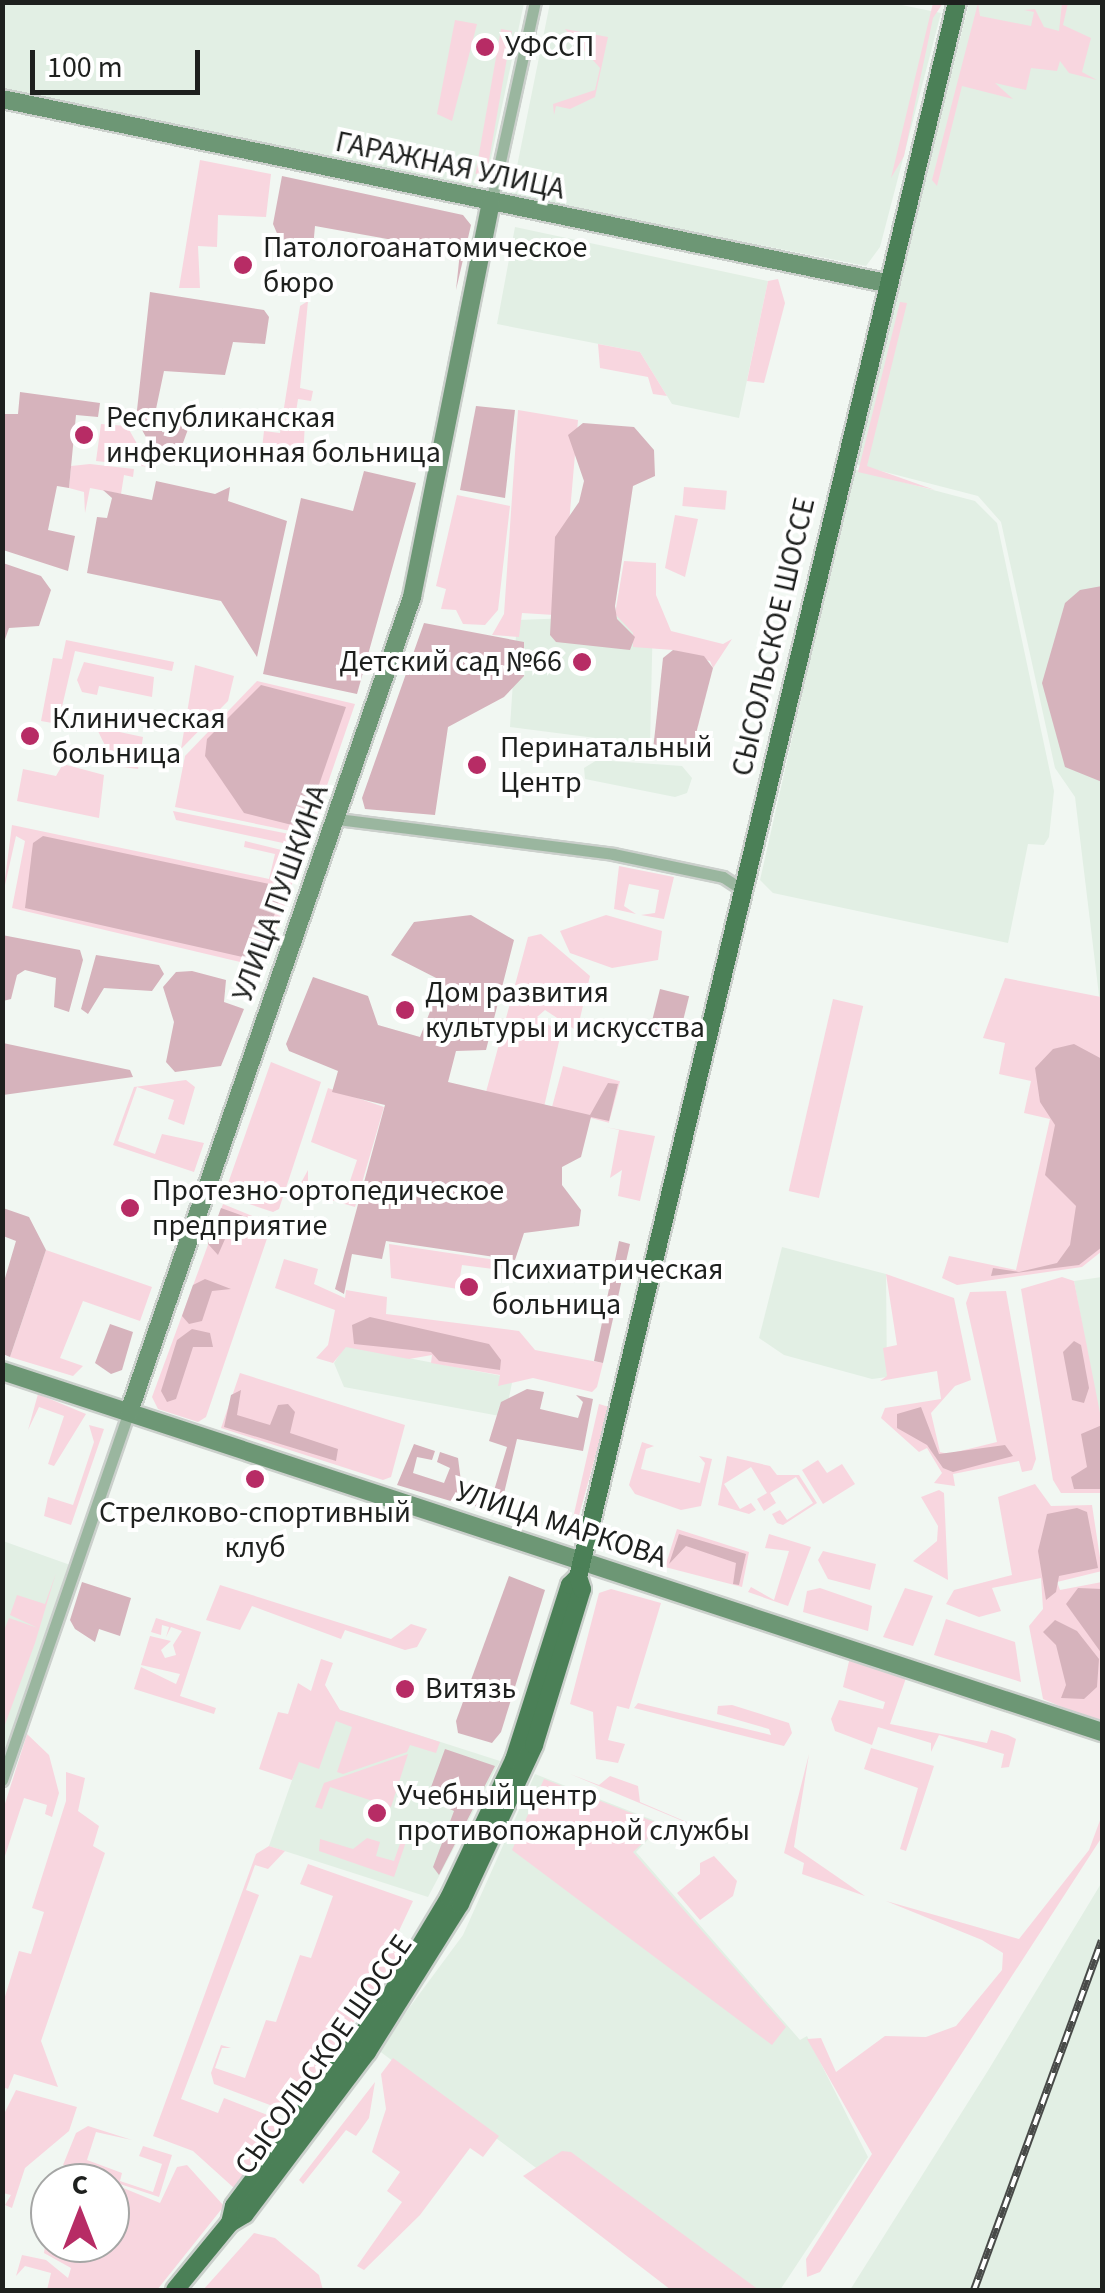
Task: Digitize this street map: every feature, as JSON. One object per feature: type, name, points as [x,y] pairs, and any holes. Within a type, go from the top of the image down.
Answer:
[{"type":"main road","name":"СЫСОЛЬСКОЕ ШОССЕ","points":[[175,2290],[230,2223],[234,2206],[389,1998],[449,1898],[514,1760],[570,1585],[580,1569],[886,283],[957,2]]},
{"type":"street","name":"УЛИЦА ПУШКИНА","points":[[2,1780],[412,597],[535,2]]},
{"type":"street","name":"ГАРАЖНАЯ УЛИЦА","points":[[2,100],[886,283]]},
{"type":"street","points":[[337,818],[613,854],[723,876],[743,890]]},
{"type":"street","name":"УЛИЦА МАРКОВА","points":[[2,1371],[580,1569],[1102,1732]]},
{"type":"shaded area","points":[[887,2],[941,13],[880,247],[866,266],[511,196],[550,3]]},
{"type":"shaded area","points":[[3,3],[524,3],[487,177],[474,190],[3,92]]},
{"type":"shaded area","points":[[933,3],[943,3],[933,18],[904,156],[891,178]]},
{"type":"shaded area","points":[[969,3],[1102,3],[1102,1020],[1075,797],[1055,768],[1001,522],[978,496],[854,464]]},
{"type":"shaded area","points":[[978,3],[980,16],[1031,26],[1034,12],[1024,10],[1035,9],[1044,27],[1059,31],[1062,3],[1068,3],[1063,25],[1091,38],[1082,72],[1097,80],[1069,73],[1060,61],[1057,71],[1031,68],[1026,90],[995,83],[1013,99],[962,86],[937,186],[932,180]]},
{"type":"shaded area","points":[[455,20],[477,24],[452,121],[437,114]]},
{"type":"shaded area","points":[[501,29],[512,31],[486,176],[475,174]]},
{"type":"shaded area","points":[[565,29],[608,37],[595,97],[570,109],[556,106],[554,115],[553,104],[595,90],[600,68]]},
{"type":"shaded area","points":[[200,160],[271,174],[266,217],[218,215],[217,247],[198,246],[200,288],[179,288]]},
{"type":"shaded area","points":[[282,176],[463,215],[471,225],[456,290],[460,252],[315,226],[313,248],[282,245],[273,224]]},
{"type":"shaded area","points":[[515,227],[768,281],[739,418],[672,404],[640,352],[497,324]]},
{"type":"shaded area","points":[[778,279],[785,303],[764,383],[747,381],[768,281]]},
{"type":"shaded area","points":[[150,292],[264,310],[269,317],[265,344],[233,342],[225,375],[164,371],[156,409],[166,412],[162,432],[171,433],[175,418],[191,421],[183,443],[195,446],[194,452],[176,449],[169,464],[158,459],[136,419]]},
{"type":"shaded area","points":[[308,301],[300,388],[313,391],[311,401],[298,399],[295,419],[305,421],[303,461],[281,466],[261,457],[264,431],[280,433],[300,306]]},
{"type":"shaded area","points":[[900,302],[907,303],[867,466],[935,490],[858,472]]},
{"type":"shaded area","points":[[598,344],[640,352],[667,396],[653,394],[648,377],[600,368]]},
{"type":"shaded area","points":[[20,392],[100,403],[98,417],[76,415],[69,488],[57,486],[48,530],[75,536],[68,571],[3,550],[3,414],[18,414]]},
{"type":"shaded area","points":[[476,406],[515,410],[505,498],[460,490]]},
{"type":"shaded area","points":[[518,410],[578,420],[559,638],[554,615],[522,613],[519,637],[492,635],[504,614]]},
{"type":"shaded area","points":[[583,423],[634,427],[654,450],[655,476],[633,486],[615,606],[617,619],[635,637],[630,650],[556,642],[550,635],[555,537],[579,502],[584,481],[568,435]]},
{"type":"shaded area","points":[[101,424],[127,426],[150,467],[96,461]]},
{"type":"shaded area","points":[[71,466],[134,469],[133,477],[124,475],[121,494],[90,488],[85,513],[84,492],[69,488]]},
{"type":"shaded area","points":[[853,469],[975,501],[997,523],[1054,791],[1049,837],[1044,845],[1028,844],[1008,943],[773,893],[760,880]]},
{"type":"shaded area","points":[[364,471],[416,483],[357,694],[263,674],[301,498],[353,511]]},
{"type":"shaded area","points":[[156,481],[215,494],[230,487],[228,501],[287,521],[257,657],[221,601],[87,573],[97,517],[107,518],[112,498],[103,490],[152,500]]},
{"type":"shaded area","points":[[684,487],[727,491],[725,510],[682,506]]},
{"type":"shaded area","points":[[457,495],[510,506],[498,610],[485,625],[463,624],[456,610],[441,609],[446,589],[436,586]]},
{"type":"shaded area","points":[[675,515],[698,519],[685,577],[665,568]]},
{"type":"shaded area","points":[[624,561],[656,563],[656,595],[671,631],[723,644],[732,639],[713,668],[710,661],[673,650],[633,647],[633,633],[615,614]]},
{"type":"shaded area","points":[[3,563],[41,576],[51,590],[39,626],[9,628],[3,645]]},
{"type":"shaded area","points":[[1102,586],[1102,782],[1065,767],[1042,683],[1065,603],[1080,590]]},
{"type":"shaded area","name":"Детский сад №66","points":[[653,615],[650,745],[510,727],[517,620]]},
{"type":"shaded area","points":[[424,623],[524,642],[524,676],[504,697],[448,727],[435,815],[365,809],[362,798]]},
{"type":"shaded area","points":[[66,640],[174,662],[172,671],[75,651],[58,724],[41,721],[53,658],[62,659]]},
{"type":"shaded area","points":[[673,650],[704,656],[713,668],[692,749],[678,760],[653,750],[663,658]]},
{"type":"shaded area","points":[[84,662],[154,677],[152,697],[99,686],[97,695],[82,692],[77,680]]},
{"type":"shaded area","points":[[195,665],[234,676],[228,701],[181,749]]},
{"type":"shaded area","points":[[257,681],[355,704],[310,835],[175,807],[185,756]]},
{"type":"shaded area","points":[[261,685],[346,707],[304,828],[244,813],[205,756],[207,739]]},
{"type":"shaded area","points":[[96,727],[143,737],[138,769],[115,766]]},
{"type":"shaded area","points":[[597,760],[682,766],[692,778],[687,793],[675,797],[585,779],[584,768]]},
{"type":"shaded area","points":[[63,764],[104,775],[99,818],[17,801],[23,769],[56,776]]},
{"type":"shaded area","points":[[173,811],[309,838],[306,848],[176,820]]},
{"type":"shaded area","points":[[12,825],[269,879],[275,854],[244,847],[245,841],[302,855],[265,962],[257,966],[12,908],[25,841],[16,836],[3,894]]},
{"type":"shaded area","points":[[43,836],[274,885],[280,898],[262,952],[247,958],[25,908],[33,843]]},
{"type":"shaded area","points":[[619,866],[674,877],[664,919],[641,915],[655,913],[659,890],[629,884],[624,906],[636,914],[614,909]]},
{"type":"shaded area","points":[[471,915],[514,940],[486,1050],[456,1051],[448,1082],[590,1115],[608,1083],[618,1084],[609,1121],[591,1117],[581,1157],[562,1167],[562,1185],[581,1210],[579,1226],[524,1233],[515,1260],[386,1241],[382,1259],[352,1254],[344,1294],[335,1289],[385,1105],[332,1092],[338,1071],[289,1051],[286,1044],[313,977],[368,996],[378,1025],[420,1037],[442,981],[391,955],[414,922]]},
{"type":"shaded area","points":[[606,915],[662,931],[658,960],[612,968],[570,953],[560,931]]},
{"type":"shaded area","points":[[541,934],[590,976],[577,1031],[545,1010],[537,1017],[561,1033],[544,1107],[486,1092],[528,937]]},
{"type":"shaded area","points":[[2,935],[80,950],[83,960],[69,1012],[54,1007],[56,978],[25,970],[17,975],[11,999],[3,1001]]},
{"type":"shaded area","points":[[96,955],[159,965],[164,974],[152,991],[104,988],[88,1014],[81,1009]]},
{"type":"shaded area","points":[[192,971],[226,980],[224,1002],[244,1009],[221,1066],[175,1072],[166,1062],[174,1022],[163,987],[176,972]]},
{"type":"shaded area","points":[[1005,978],[1101,997],[1102,1251],[1082,1267],[957,1285],[942,1278],[949,1256],[1016,1270],[1050,1119],[1024,1113],[1031,1081],[999,1074],[1005,1043],[983,1038]]},
{"type":"shaded area","points":[[660,989],[689,996],[678,1041],[649,1034]]},
{"type":"shaded area","points":[[833,999],[863,1006],[819,1198],[789,1191]]},
{"type":"shaded area","points":[[3,1043],[130,1070],[133,1077],[3,1095]]},
{"type":"shaded area","points":[[1074,1044],[1102,1059],[1102,1247],[1079,1265],[991,1276],[993,1268],[1019,1272],[1057,1263],[1070,1245],[1076,1206],[1045,1175],[1055,1125],[1040,1102],[1035,1068],[1053,1049]]},
{"type":"shaded area","points":[[271,1062],[321,1082],[279,1209],[273,1212],[231,1198],[226,1189]]},
{"type":"shaded area","points":[[563,1066],[620,1081],[609,1123],[552,1108]]},
{"type":"shaded area","points":[[186,1080],[195,1087],[184,1125],[168,1119],[174,1100],[137,1087],[118,1141],[155,1154],[162,1134],[204,1143],[194,1172],[113,1145],[134,1087]]},
{"type":"shaded area","points":[[328,1088],[384,1107],[355,1207],[297,1190],[308,1170],[308,1185],[345,1196],[357,1160],[311,1142]]},
{"type":"shaded area","points":[[605,1127],[655,1136],[640,1201],[618,1196],[622,1170],[610,1178],[619,1130]]},
{"type":"shaded area","points":[[223,1204],[272,1224],[206,1417],[198,1422],[158,1409],[152,1397]]},
{"type":"shaded area","points":[[3,1208],[29,1217],[46,1250],[10,1357],[3,1354],[3,1285],[16,1241],[3,1236]]},
{"type":"shaded area","points":[[221,1208],[263,1223],[256,1228],[233,1221],[218,1255],[208,1244]]},
{"type":"shaded area","points":[[619,1241],[630,1244],[603,1363],[594,1361]]},
{"type":"shaded area","points":[[389,1244],[503,1261],[501,1270],[462,1265],[458,1289],[391,1278]]},
{"type":"shaded area","points":[[782,1247],[886,1274],[887,1377],[872,1379],[784,1355],[759,1338]]},
{"type":"shaded area","points":[[46,1250],[152,1287],[140,1321],[83,1301],[60,1358],[83,1366],[73,1376],[10,1357]]},
{"type":"shaded area","points":[[284,1259],[318,1269],[314,1284],[345,1298],[346,1290],[387,1297],[386,1314],[519,1331],[535,1350],[603,1363],[597,1387],[592,1392],[533,1378],[498,1386],[500,1375],[431,1363],[432,1355],[409,1359],[346,1347],[333,1363],[316,1358],[328,1345],[335,1310],[275,1288]]},
{"type":"shaded area","points":[[886,1274],[954,1298],[971,1380],[955,1386],[931,1413],[940,1452],[948,1454],[997,1442],[966,1303],[970,1292],[1006,1291],[1036,1459],[1032,1470],[1022,1472],[1019,1461],[953,1474],[955,1486],[934,1483],[942,1473],[927,1448],[919,1452],[881,1418],[885,1408],[941,1399],[937,1371],[880,1381],[887,1376],[883,1348],[897,1345]]},
{"type":"shaded area","points":[[1062,1277],[1074,1281],[1102,1423],[1102,1493],[1061,1493],[1053,1480],[1021,1289]]},
{"type":"shaded area","points":[[1102,1277],[1102,1423],[1100,1423],[1074,1281]]},
{"type":"shaded area","points":[[205,1279],[231,1289],[212,1291],[202,1321],[189,1324],[182,1316],[193,1285]]},
{"type":"shaded area","points":[[370,1317],[489,1344],[501,1360],[500,1370],[439,1361],[431,1352],[354,1344],[352,1325]]},
{"type":"shaded area","points":[[110,1324],[133,1332],[122,1370],[111,1374],[95,1363]]},
{"type":"shaded area","points":[[192,1329],[210,1333],[213,1347],[193,1347],[176,1399],[167,1402],[161,1391],[177,1340]]},
{"type":"shaded area","points":[[1074,1341],[1081,1345],[1089,1388],[1084,1403],[1072,1400],[1063,1352]]},
{"type":"shaded area","points":[[345,1346],[513,1378],[505,1417],[344,1387],[334,1363]]},
{"type":"shaded area","points":[[240,1373],[405,1425],[391,1477],[383,1480],[221,1428]]},
{"type":"shaded area","points":[[527,1389],[544,1392],[540,1409],[578,1418],[583,1402],[576,1395],[593,1399],[583,1451],[517,1439],[499,1514],[476,1507],[471,1500],[490,1504],[507,1447],[489,1441],[501,1402]]},
{"type":"shaded area","points":[[241,1390],[237,1415],[270,1425],[278,1405],[288,1404],[295,1412],[290,1433],[338,1449],[336,1461],[224,1427],[231,1395]]},
{"type":"shaded area","points":[[38,1394],[86,1414],[54,1466],[48,1464],[64,1416],[39,1407],[28,1430]]},
{"type":"shaded area","points":[[599,1404],[609,1407],[578,1519],[573,1518]]},
{"type":"shaded area","points":[[921,1407],[939,1454],[1005,1445],[1013,1456],[953,1472],[943,1468],[927,1445],[897,1428],[897,1414]]},
{"type":"shaded area","points":[[89,1425],[104,1429],[71,1525],[44,1516],[48,1497],[73,1505],[94,1442]]},
{"type":"shaded area","points":[[1102,1425],[1102,1489],[1074,1489],[1071,1477],[1087,1467],[1081,1434]]},
{"type":"shaded area","points":[[642,1442],[654,1446],[646,1449],[641,1469],[700,1483],[705,1463],[699,1456],[712,1459],[701,1506],[681,1510],[635,1494],[629,1485]]},
{"type":"shaded area","points":[[414,1444],[435,1451],[432,1460],[417,1457],[413,1473],[444,1483],[450,1468],[437,1462],[440,1452],[458,1458],[464,1505],[397,1485]]},
{"type":"shaded area","points":[[727,1456],[770,1466],[777,1475],[799,1475],[817,1503],[783,1525],[777,1523],[772,1514],[780,1510],[787,1520],[813,1503],[796,1477],[770,1493],[776,1503],[764,1511],[757,1499],[767,1493],[751,1467],[724,1484],[740,1509],[751,1503],[756,1510],[749,1514],[718,1505]]},
{"type":"shaded area","points":[[818,1460],[827,1473],[842,1464],[855,1484],[823,1504],[802,1470]]},
{"type":"shaded area","points":[[1035,1484],[1051,1506],[1092,1505],[1102,1571],[1057,1582],[1060,1590],[1102,1582],[1102,1724],[1043,1699],[1029,1626],[1043,1609],[1041,1578],[992,1588],[1001,1611],[979,1617],[946,1604],[954,1590],[1012,1575],[998,1497]]},
{"type":"shaded area","points":[[939,1490],[944,1493],[948,1580],[913,1561],[937,1541],[938,1526],[921,1497]]},
{"type":"shaded area","points":[[1077,1508],[1087,1512],[1098,1568],[1059,1576],[1056,1592],[1046,1600],[1038,1551],[1047,1514]]},
{"type":"shaded area","points":[[677,1529],[749,1552],[742,1587],[665,1567]]},
{"type":"shaded area","points":[[679,1534],[746,1554],[739,1585],[733,1584],[736,1563],[686,1546],[669,1564]]},
{"type":"shaded area","points":[[769,1534],[811,1547],[788,1606],[748,1592],[751,1587],[774,1600],[789,1551],[765,1548]]},
{"type":"shaded area","points":[[3,1541],[73,1566],[3,1756]]},
{"type":"shaded area","points":[[823,1551],[876,1564],[870,1590],[828,1579],[818,1560]]},
{"type":"shaded area","points":[[56,1573],[35,1643],[3,1730],[3,1633],[9,1618],[38,1628],[10,1615],[17,1595],[45,1604]]},
{"type":"shaded area","points":[[509,1576],[545,1590],[501,1732],[492,1743],[458,1733],[456,1721]]},
{"type":"shaded area","points":[[82,1582],[131,1598],[120,1636],[99,1629],[95,1642],[75,1629],[70,1620]]},
{"type":"shaded area","points":[[220,1585],[391,1639],[411,1624],[427,1629],[417,1647],[405,1650],[345,1630],[341,1639],[252,1606],[240,1630],[206,1620]]},
{"type":"shaded area","points":[[820,1588],[872,1606],[868,1631],[803,1612],[807,1591]]},
{"type":"shaded area","points":[[905,1588],[933,1596],[913,1646],[883,1637]]},
{"type":"shaded area","points":[[1078,1588],[1102,1589],[1102,1654],[1066,1604]]},
{"type":"shaded area","points":[[611,1589],[661,1603],[629,1709],[617,1706],[608,1740],[625,1744],[618,1763],[596,1759],[593,1712],[570,1704],[599,1593]]},
{"type":"shaded area","points":[[156,1618],[201,1632],[180,1696],[216,1708],[214,1714],[134,1689],[141,1667],[176,1684],[180,1674],[141,1665],[150,1636],[171,1641],[161,1650],[165,1658],[176,1655],[173,1645],[182,1631],[171,1627],[166,1637],[169,1627],[162,1625],[161,1635],[151,1632]]},
{"type":"shaded area","points":[[946,1619],[1015,1642],[1021,1682],[934,1655]]},
{"type":"shaded area","points":[[1055,1620],[1077,1631],[1099,1659],[1097,1687],[1084,1699],[1061,1698],[1066,1685],[1056,1645],[1043,1632]]},
{"type":"shaded area","points":[[850,1657],[1024,1714],[906,1678],[890,1724],[987,1743],[991,1730],[1008,1735],[1016,1739],[1009,1767],[1001,1768],[1004,1754],[939,1735],[931,1752],[931,1743],[878,1727],[872,1745],[835,1731],[831,1719],[839,1700],[883,1709],[885,1702],[843,1687]]},
{"type":"shaded area","points":[[321,1659],[333,1663],[325,1685],[340,1710],[440,1742],[436,1753],[410,1745],[407,1752],[343,1774],[337,1772],[352,1727],[336,1721],[319,1769],[299,1762],[292,1780],[259,1769],[278,1712],[288,1714],[298,1683],[311,1691]]},
{"type":"shaded area","name":"Учебный центр противопожарной службы","points":[[319,1703],[500,1761],[428,1897],[269,1846]]},
{"type":"shaded area","points":[[638,1703],[771,1735],[769,1729],[717,1714],[718,1706],[732,1705],[789,1723],[792,1733],[784,1746],[634,1708]]},
{"type":"shaded area","points":[[27,1734],[49,1755],[59,1793],[52,1817],[45,1814],[47,1805],[24,1798],[3,1862],[3,1810]]},
{"type":"shaded area","points":[[871,1748],[934,1766],[906,1851],[900,1849],[918,1788],[864,1769]]},
{"type":"shaded area","points":[[445,1749],[495,1766],[439,1875],[433,1867],[454,1811],[427,1798]]},
{"type":"shaded area","points":[[408,1754],[391,1807],[330,1787],[322,1809],[315,1807],[324,1783]]},
{"type":"shaded area","points":[[809,1754],[794,1847],[865,1896],[802,1874],[804,1863],[784,1853]]},
{"type":"shaded area","points":[[66,1772],[85,1778],[78,1811],[99,1826],[93,1846],[105,1853],[41,2041],[58,2087],[14,2074],[8,2089],[3,2087],[3,2003],[19,1951],[31,1954],[44,1912],[32,1908],[66,1801]]},
{"type":"shaded area","points":[[535,1774],[663,1824],[636,1852],[800,2040],[807,2036],[868,2157],[780,2290],[700,2290],[378,2050],[463,1935]]},
{"type":"shaded area","points":[[570,1774],[599,1785],[610,1776],[638,1786],[640,1802],[745,1847]]},
{"type":"shaded area","points":[[544,1779],[662,1825],[633,1852],[786,2027],[772,2045],[512,1850]]},
{"type":"shaded area","points":[[1102,1815],[1102,1837],[820,2272],[807,2277],[806,2259],[872,2154],[807,2039],[821,2038],[836,2072],[885,2036],[926,2037],[956,2026],[1002,1970],[1003,1953],[982,1940],[886,1901],[1019,1939],[1089,1850]]},
{"type":"shaded area","points":[[405,1829],[410,1830],[394,1877],[319,1851],[320,1839],[353,1849],[367,1838],[380,1842],[376,1856],[394,1861]]},
{"type":"shaded area","points":[[269,1846],[285,1851],[268,1869],[255,1865],[246,1890],[259,1895],[181,2099],[218,2113],[224,2098],[288,2123],[234,2188],[193,2151],[153,2136],[256,1854]]},
{"type":"shaded area","points":[[714,1856],[737,1881],[733,1896],[700,1920],[677,1893],[700,1874],[700,1863]]},
{"type":"shaded area","points":[[308,1864],[413,1901],[397,1935],[404,1949],[291,2113],[214,2084],[211,2073],[221,2045],[231,2048],[222,2048],[215,2068],[245,2078],[266,2020],[276,2022],[300,1955],[311,1958],[333,1896],[300,1884]]},
{"type":"shaded area","points":[[1102,1882],[1102,2290],[850,2290],[989,2069]]},
{"type":"shaded area","points":[[393,2058],[499,2136],[483,2157],[470,2148],[420,2215],[364,2270],[357,2266],[402,2202],[387,2191],[400,2172],[372,2152],[386,2109],[381,2074]]},
{"type":"shaded area","points":[[375,2082],[369,2118],[356,2136],[346,2130],[303,2184],[299,2180]]},
{"type":"shaded area","points":[[16,2090],[77,2107],[69,2131],[25,2168],[12,2208],[5,2205],[11,2195],[3,2193],[2,2118]]},
{"type":"shaded area","points":[[88,2126],[132,2140],[96,2132],[87,2160],[95,2163],[64,2163],[76,2133]]},
{"type":"shaded area","points":[[143,2146],[172,2155],[159,2197],[130,2187],[153,2192],[162,2164],[139,2156]]},
{"type":"shaded area","points":[[562,2151],[571,2152],[759,2290],[671,2290],[523,2176]]},
{"type":"shaded area","points":[[187,2165],[224,2206],[157,2290],[47,2290],[51,2273],[25,2266],[16,2276],[22,2255],[30,2257],[30,2263],[50,2263],[68,2278],[71,2268],[62,2263],[130,2263],[130,2191],[160,2203],[177,2167]]},
{"type":"shaded area","points":[[254,2233],[275,2238],[319,2275],[323,2290],[203,2290]]},
{"type":"railway","points":[[974,2290],[1102,1941]]},
{"type":"place","name":"УФССП","points":[[485,47]]},
{"type":"place","name":"Патологоанатомическое бюро","points":[[243,265]]},
{"type":"place","name":"Республиканская инфекционная больница","points":[[84,435]]},
{"type":"place","name":"Детский сад №66","points":[[582,662]]},
{"type":"place","name":"Клиническая больница","points":[[30,736]]},
{"type":"place","name":"Перинатальный Центр","points":[[477,765]]},
{"type":"place","name":"Дом развития культуры и искусства","points":[[405,1010]]},
{"type":"place","name":"Протезно-ортопедическое предприятие","points":[[130,1208]]},
{"type":"place","name":"Психиатрическая больница","points":[[469,1287]]},
{"type":"place","name":"Стрелково-спортивный клуб","points":[[255,1479]]},
{"type":"place","name":"Витязь","points":[[405,1689]]},
{"type":"place","name":"Учебный центр противопожарной службы","points":[[377,1813]]}]
